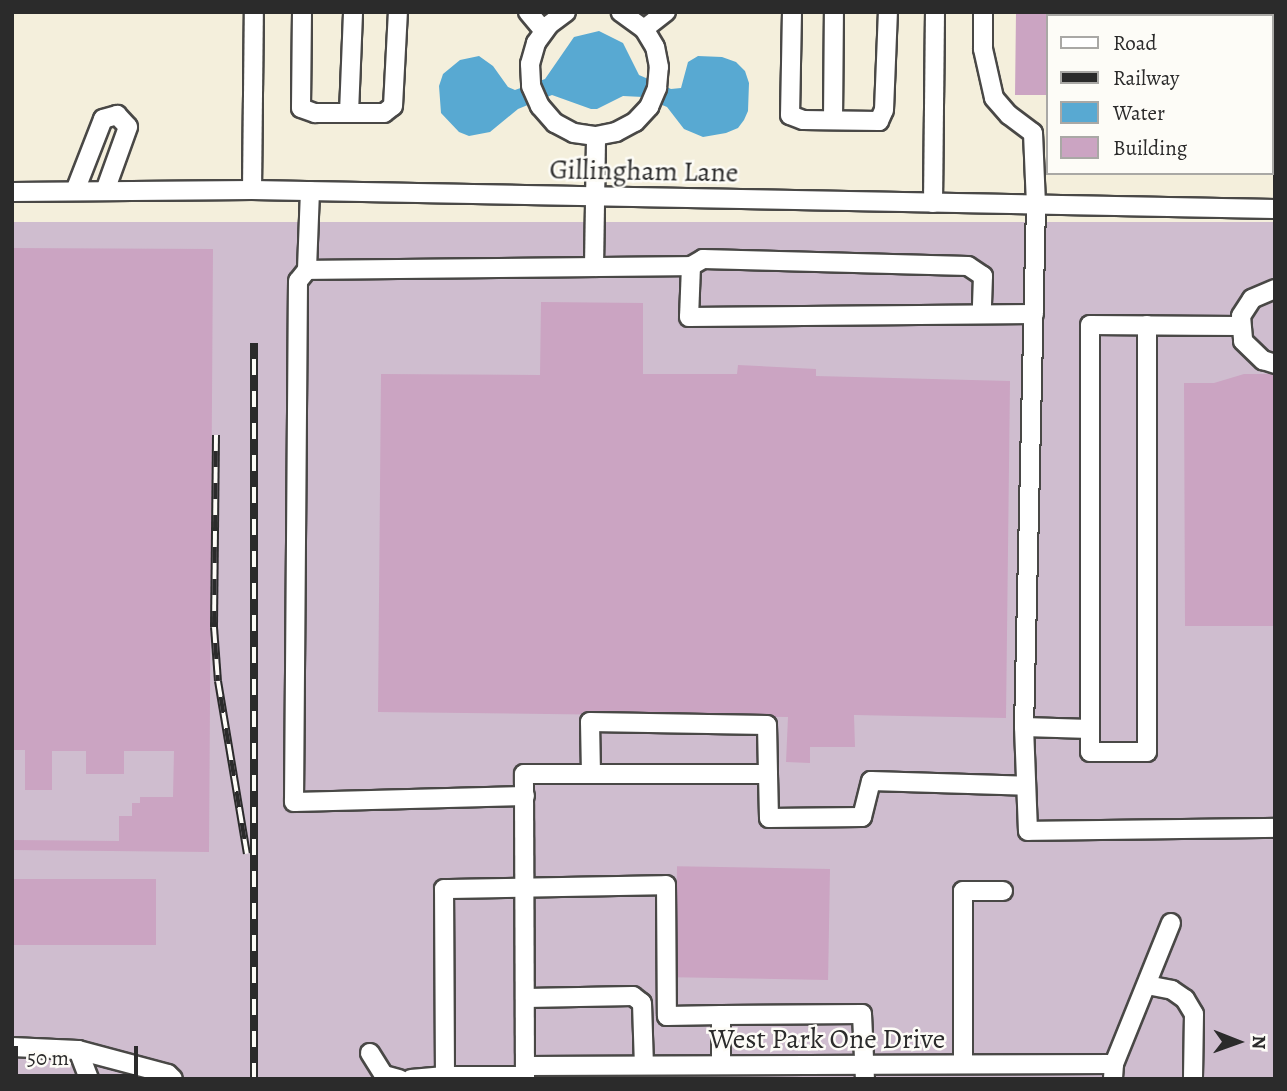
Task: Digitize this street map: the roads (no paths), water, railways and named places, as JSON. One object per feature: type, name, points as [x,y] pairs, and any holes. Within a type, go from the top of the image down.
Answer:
[{"type":"street","points":[[252,190],[254,12]]},
{"type":"street","points":[[302,12],[301,108],[315,113],[384,113],[393,106],[398,12]]},
{"type":"street","points":[[349,113],[353,12]]},
{"type":"street","points":[[528,12],[544,30]]},
{"type":"street","points":[[566,12],[544,30],[536,43],[530,76],[540,106],[555,122],[574,133],[596,136],[617,132],[635,122],[649,107],[659,77],[654,47],[644,29],[621,12]]},
{"type":"street","points":[[644,29],[666,12]]},
{"type":"street","points":[[792,12],[790,115],[803,120],[879,121],[884,110],[888,12]]},
{"type":"street","points":[[833,120],[834,12]]},
{"type":"street","points":[[933,202],[935,12]]},
{"type":"street","points":[[983,12],[983,49],[994,97],[1009,115],[1040,132],[1024,727],[1028,831],[1275,828]]},
{"type":"street","points":[[75,191],[103,118],[117,115],[128,127],[105,191]]},
{"type":"street","points":[[594,267],[596,136]]},
{"type":"street","name":"Gillingham Lane","points":[[12,192],[252,190],[1275,209]]},
{"type":"street","points":[[310,191],[307,270],[298,281],[294,802],[525,796]]},
{"type":"street","points":[[307,270],[691,266],[703,259],[968,266],[983,276],[982,314]]},
{"type":"street","points":[[691,266],[690,317],[1034,314]]},
{"type":"street","points":[[1275,289],[1251,299],[1241,316],[1243,341],[1252,352],[1275,363]]},
{"type":"street","points":[[1147,326],[1147,752],[1090,752],[1090,326],[1147,326],[1241,326]]},
{"type":"street","points":[[592,774],[590,722],[767,725],[769,818],[862,817],[871,781],[1026,786]]},
{"type":"street","points":[[1024,727],[1090,729]]},
{"type":"street","points":[[525,1073],[524,774],[768,774]]},
{"type":"street","points":[[445,1076],[444,889],[666,884],[667,1016],[862,1014],[865,1072]]},
{"type":"street","points":[[963,1064],[963,891],[1003,891]]},
{"type":"street","points":[[1114,1074],[1171,923]]},
{"type":"street","points":[[1147,985],[1172,989],[1185,999],[1194,1014],[1193,1079]]},
{"type":"street","points":[[526,998],[633,996],[642,1003],[644,1065]]},
{"type":"street","points":[[721,1015],[721,1065]]},
{"type":"street","points":[[12,1047],[78,1051],[124,1061],[168,1074],[173,1079]]},
{"type":"street","points":[[78,1051],[89,1079]]},
{"type":"street","points":[[370,1053],[384,1075],[399,1079]]},
{"type":"street","name":"West Park One Drive","points":[[411,1079],[644,1065],[721,1065],[865,1072],[963,1064],[1114,1074],[1133,1079]]},
{"type":"water","points":[[599,31],[623,43],[639,75],[671,89],[681,88],[688,62],[698,56],[722,57],[736,62],[745,71],[749,83],[748,111],[744,120],[738,128],[726,133],[703,137],[684,129],[667,107],[643,97],[623,96],[597,109],[591,109],[552,95],[518,109],[490,132],[469,136],[459,132],[441,113],[439,86],[443,74],[460,60],[479,56],[493,66],[508,87],[515,90],[545,79],[574,37]]},
{"type":"railway","points":[[254,343],[254,1079]]},
{"type":"railway","points":[[216,435],[214,627],[218,681],[247,854]]}]
